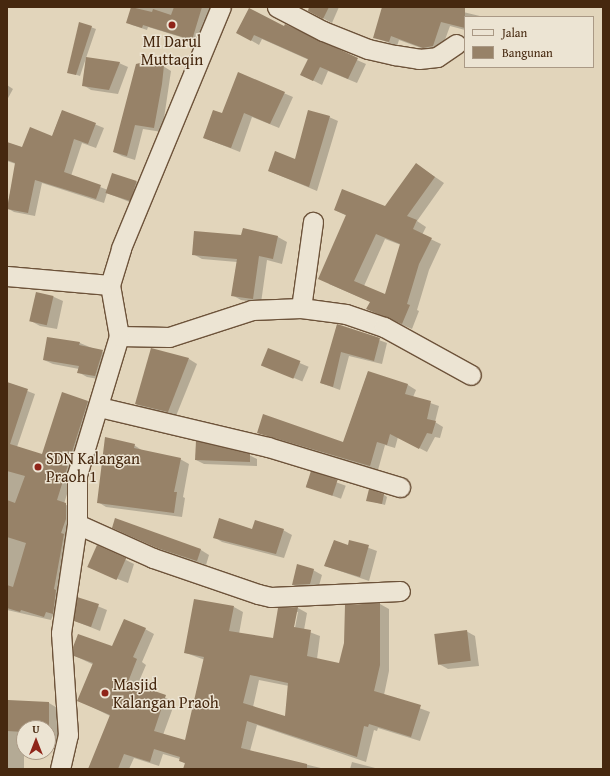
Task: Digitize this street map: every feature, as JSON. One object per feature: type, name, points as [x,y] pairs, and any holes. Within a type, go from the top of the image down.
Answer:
[{"type":"street","points":[[60,769],[68,735],[61,633],[77,524],[77,475],[120,336],[110,284],[121,248],[221,7]]},
{"type":"street","points":[[277,7],[323,31],[368,49],[395,55],[419,59],[437,57],[456,44]]},
{"type":"street","points":[[301,308],[313,222]]},
{"type":"street","points":[[7,276],[110,284]]},
{"type":"street","points":[[120,336],[169,336],[252,310],[301,308],[346,314],[384,327],[471,376]]},
{"type":"street","points":[[99,407],[268,446],[400,487]]},
{"type":"street","points":[[77,524],[153,558],[258,594],[271,597],[400,591]]},
{"type":"building","points":[[131,7],[152,12],[153,9],[171,15],[174,7],[202,7],[192,40],[143,25],[142,28],[126,23]]},
{"type":"building","points":[[309,7],[329,7],[323,19],[308,11]]},
{"type":"building","points":[[382,7],[465,7],[464,28],[441,22],[433,46],[423,48],[391,36],[389,42],[373,38]]},
{"type":"building","points":[[249,8],[284,26],[285,24],[358,58],[348,79],[320,67],[313,81],[300,75],[308,59],[254,35],[251,41],[236,33]]},
{"type":"building","points":[[79,22],[92,26],[76,75],[67,73]]},
{"type":"building","points":[[86,57],[120,62],[109,90],[82,86]]},
{"type":"building","points":[[136,64],[164,65],[162,84],[154,128],[135,125],[127,156],[113,152]]},
{"type":"building","points":[[238,72],[285,92],[270,124],[244,113],[231,148],[203,138],[213,110],[222,113]]},
{"type":"building","points":[[62,110],[96,123],[88,144],[74,139],[64,172],[101,185],[96,199],[35,180],[28,213],[7,209],[15,163],[7,160],[7,142],[22,147],[30,127],[52,136]]},
{"type":"building","points":[[308,110],[330,116],[309,187],[268,171],[275,151],[295,159]]},
{"type":"building","points":[[416,163],[435,177],[407,216],[417,220],[413,229],[432,238],[419,264],[407,304],[410,305],[402,324],[366,309],[370,302],[318,279],[346,215],[334,210],[342,189],[385,206]],"holes":[[[376,234],[400,244],[385,294],[354,281]]]},
{"type":"building","points":[[112,173],[137,181],[130,201],[106,193]]},
{"type":"building","points":[[243,228],[278,236],[273,259],[259,256],[253,299],[231,296],[237,259],[192,255],[194,231],[241,235]]},
{"type":"building","points":[[36,292],[54,296],[47,325],[29,321]]},
{"type":"building","points":[[337,324],[380,338],[374,361],[341,352],[333,387],[320,383]]},
{"type":"building","points":[[47,337],[80,342],[79,345],[103,350],[95,376],[77,373],[79,366],[43,360]]},
{"type":"building","points":[[151,348],[189,358],[168,412],[135,404]]},
{"type":"building","points":[[268,348],[300,361],[293,379],[261,366]]},
{"type":"building","points":[[368,371],[408,384],[405,394],[431,401],[427,419],[436,421],[432,434],[427,433],[419,449],[390,434],[387,445],[377,442],[370,466],[257,433],[263,414],[343,442]]},
{"type":"building","points":[[7,382],[28,389],[10,444],[42,454],[62,392],[88,401],[57,500],[66,503],[66,519],[61,533],[64,534],[54,589],[56,590],[53,614],[46,612],[44,617],[21,610],[20,612],[7,608],[7,585],[13,587],[26,543],[7,537],[7,500],[15,503],[25,476],[7,471]]},
{"type":"building","points":[[105,437],[135,444],[134,448],[181,458],[174,492],[177,492],[174,513],[97,503]]},
{"type":"building","points":[[196,441],[250,454],[250,462],[195,460]]},
{"type":"building","points":[[311,471],[338,480],[332,496],[306,487]]},
{"type":"building","points":[[369,489],[384,494],[382,504],[366,501]]},
{"type":"building","points":[[115,518],[201,549],[197,561],[157,548],[112,528]]},
{"type":"building","points":[[219,518],[252,529],[255,520],[284,529],[276,554],[213,538]]},
{"type":"building","points":[[334,540],[348,545],[349,540],[369,545],[360,577],[324,566]]},
{"type":"building","points":[[97,545],[126,558],[116,580],[87,567]]},
{"type":"building","points":[[297,564],[314,569],[310,584],[292,585]]},
{"type":"building","points":[[77,597],[99,604],[91,627],[74,621]]},
{"type":"building","points":[[194,599],[234,606],[229,631],[273,638],[278,608],[298,607],[294,627],[311,630],[307,656],[339,663],[344,643],[345,605],[380,603],[380,665],[374,691],[421,705],[411,737],[369,724],[368,727],[364,726],[357,757],[247,721],[241,748],[307,764],[307,769],[183,769],[185,763],[179,761],[180,757],[154,749],[150,762],[124,754],[118,769],[88,769],[110,715],[77,701],[93,663],[74,656],[73,647],[78,634],[112,646],[124,619],[146,628],[133,657],[137,659],[128,682],[166,695],[154,731],[185,740],[204,657],[184,653]],"holes":[[[250,675],[288,683],[285,716],[243,703]]]},
{"type":"building","points":[[467,630],[471,661],[438,665],[434,634]]},
{"type":"building","points":[[8,700],[49,702],[49,720],[16,720],[16,732],[7,731]]},
{"type":"place","name":"MI Darul Muttaqin","points":[[172,25]]},
{"type":"place","name":"SDN Kalangan Praoh 1","points":[[38,467]]},
{"type":"place","name":"Masjid Kalangan Praoh","points":[[105,693]]}]
